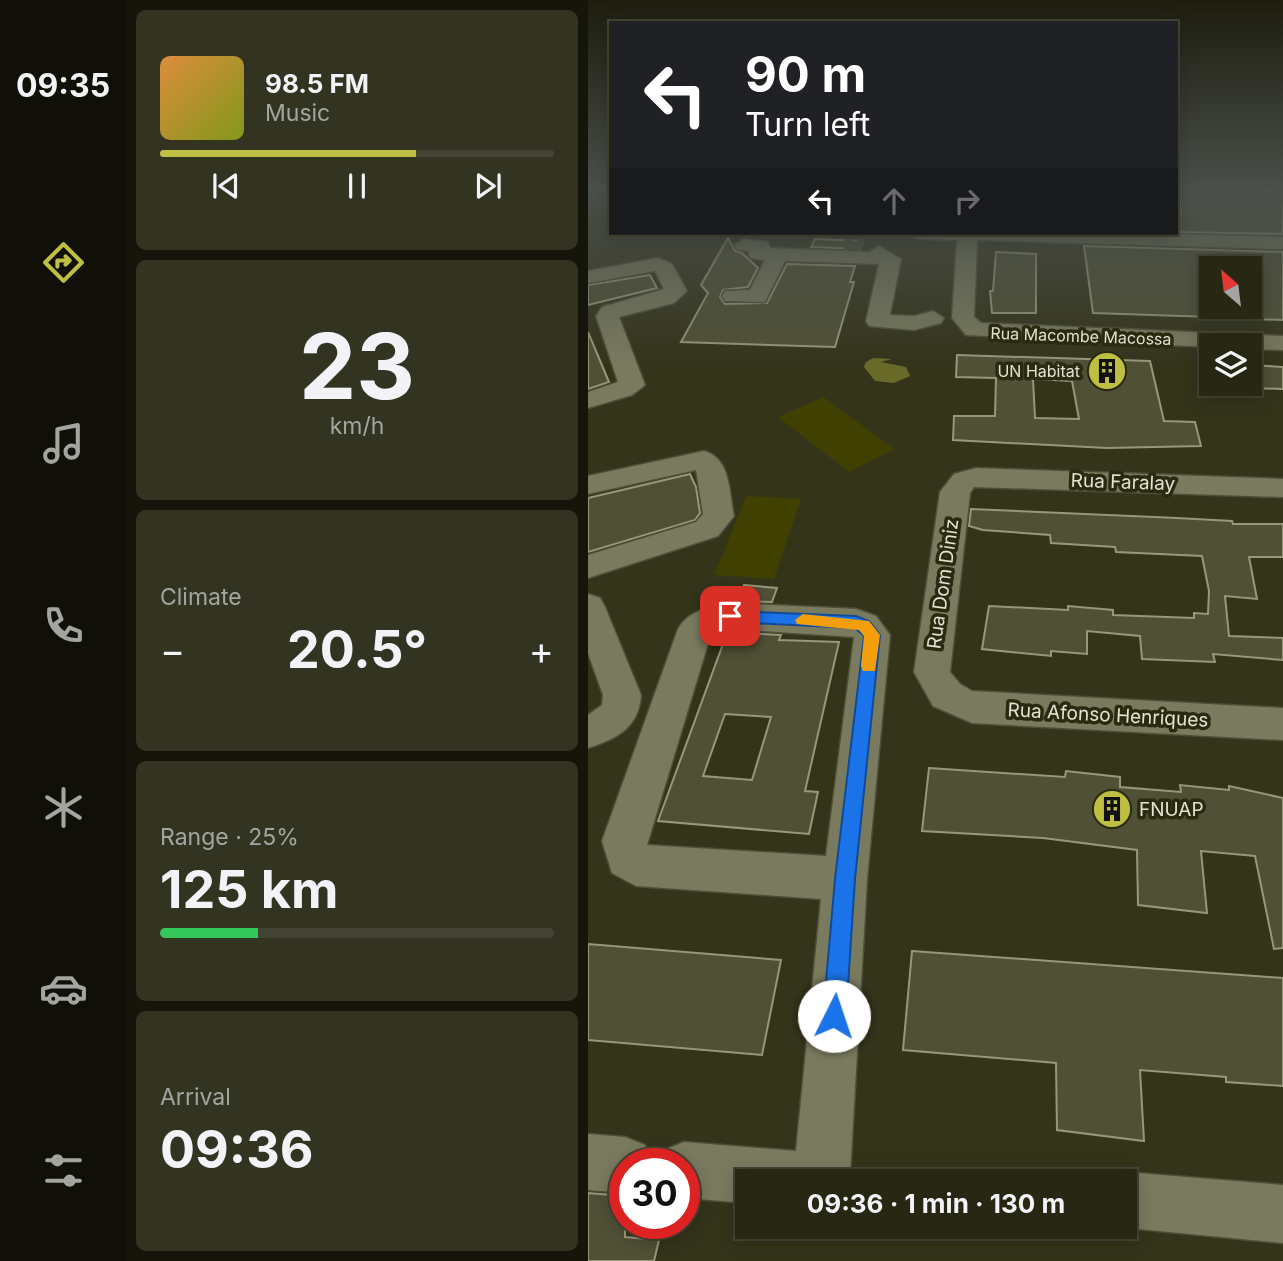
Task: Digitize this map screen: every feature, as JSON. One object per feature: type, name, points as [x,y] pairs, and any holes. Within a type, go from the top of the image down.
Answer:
[{"type":"street","points":[[760,248],[757,254],[856,248]]},
{"type":"street","points":[[869,248],[891,258],[877,321],[914,323],[933,317]]},
{"type":"street","points":[[876,248],[899,250],[902,248]]},
{"type":"street","name":"Rua Macombe Macossa","points":[[966,248],[963,318],[966,324],[982,332],[1283,343]]},
{"type":"street","points":[[733,296],[757,297],[778,254]]},
{"type":"street","points":[[588,277],[659,264],[665,268],[676,291],[666,298],[610,312],[607,316],[612,334],[632,385],[588,400]]},
{"type":"street","points":[[588,339],[612,334]]},
{"type":"street","points":[[588,485],[704,460],[709,464],[719,516],[707,529],[588,567]]},
{"type":"street","name":"Rua Faralay","points":[[964,480],[976,477],[1283,488]]},
{"type":"street","name":"Rua Dom Diniz","points":[[939,690],[932,672],[956,492],[964,480]]},
{"type":"street","points":[[588,607],[622,695],[622,708],[617,719],[588,732]]},
{"type":"street","points":[[823,1169],[845,879],[872,635],[864,625],[856,622],[730,616],[705,622],[695,629],[624,841],[628,858],[636,864],[845,879]]},
{"type":"street","name":"Rua Afonso Henriques","points":[[939,690],[952,702],[972,708],[1283,724]]},
{"type":"street","points":[[588,1162],[609,1164]]},
{"type":"street","points":[[700,1171],[735,1174]]},
{"type":"street","points":[[1137,1202],[1283,1214]]},
{"type":"shaded area","points":[[873,358],[892,359],[881,362],[906,367],[910,376],[894,383],[875,381],[864,367],[866,362]]},
{"type":"shaded area","points":[[823,397],[895,449],[849,472],[778,417]]},
{"type":"shaded area","points":[[746,496],[801,499],[774,579],[714,575]]},
{"type":"building","points":[[722,248],[733,248],[758,268],[748,287],[723,290],[720,297],[725,304],[767,303],[787,264],[855,266],[850,282],[854,282],[835,347],[681,342],[708,293],[701,285]]},
{"type":"building","points":[[1084,248],[1283,252],[1283,320],[1250,319],[1262,319],[1262,256],[1199,256],[1199,317],[1093,313]]},
{"type":"building","points":[[996,252],[1036,254],[1036,313],[992,313],[990,291],[993,291]]},
{"type":"building","points":[[650,275],[657,288],[588,305],[588,285]]},
{"type":"building","points":[[588,332],[609,382],[588,389]]},
{"type":"building","points":[[957,355],[1150,361],[1164,421],[1195,422],[1201,446],[1107,448],[953,440],[954,416],[995,416],[996,378],[956,377]],"holes":[[[1033,379],[1072,381],[1079,419],[1035,418]]]},
{"type":"building","points":[[1262,366],[1283,367],[1283,389],[1262,388]]},
{"type":"building","points":[[690,474],[696,487],[700,513],[695,520],[588,552],[588,498]]},
{"type":"building","points":[[971,509],[1232,521],[1233,524],[1283,524],[1283,557],[1249,557],[1257,599],[1225,596],[1229,636],[1283,638],[1283,660],[1213,654],[1215,662],[1142,659],[1140,636],[1087,631],[1087,654],[1051,651],[1051,656],[982,649],[989,606],[1068,610],[1068,606],[1113,610],[1113,615],[1194,618],[1194,613],[1208,614],[1209,591],[1202,556],[1116,552],[1115,547],[1051,543],[1050,535],[983,530],[969,526]]},
{"type":"building","points":[[744,585],[777,588],[772,602],[737,601]]},
{"type":"building","points":[[727,633],[781,635],[779,640],[839,642],[805,791],[818,792],[809,834],[658,821]],"holes":[[[725,714],[771,717],[752,780],[703,776]]]},
{"type":"building","points":[[929,768],[1065,777],[1066,771],[1120,777],[1120,787],[1181,792],[1180,785],[1229,790],[1229,786],[1283,798],[1283,948],[1274,949],[1255,856],[1201,851],[1207,913],[1138,905],[1137,850],[1043,838],[922,831]]},
{"type":"building","points":[[588,944],[781,960],[762,1055],[588,1040]]},
{"type":"building","points":[[912,951],[1283,978],[1283,1086],[1226,1082],[1226,1077],[1140,1070],[1144,1141],[1057,1130],[1056,1063],[903,1050]]},
{"type":"building","points":[[588,1193],[609,1195],[609,1239],[659,1240],[654,1261],[588,1261]]},
{"type":"slow traffic","points":[[803,620],[856,622],[864,625],[872,635],[869,666]]},
{"type":"place","name":"UN Habitat","points":[[1107,371]]},
{"type":"place","name":"FNUAP","points":[[1112,809]]},
{"type":"route","points":[[730,616],[856,622],[869,629],[872,635],[845,879],[834,1016]]}]
